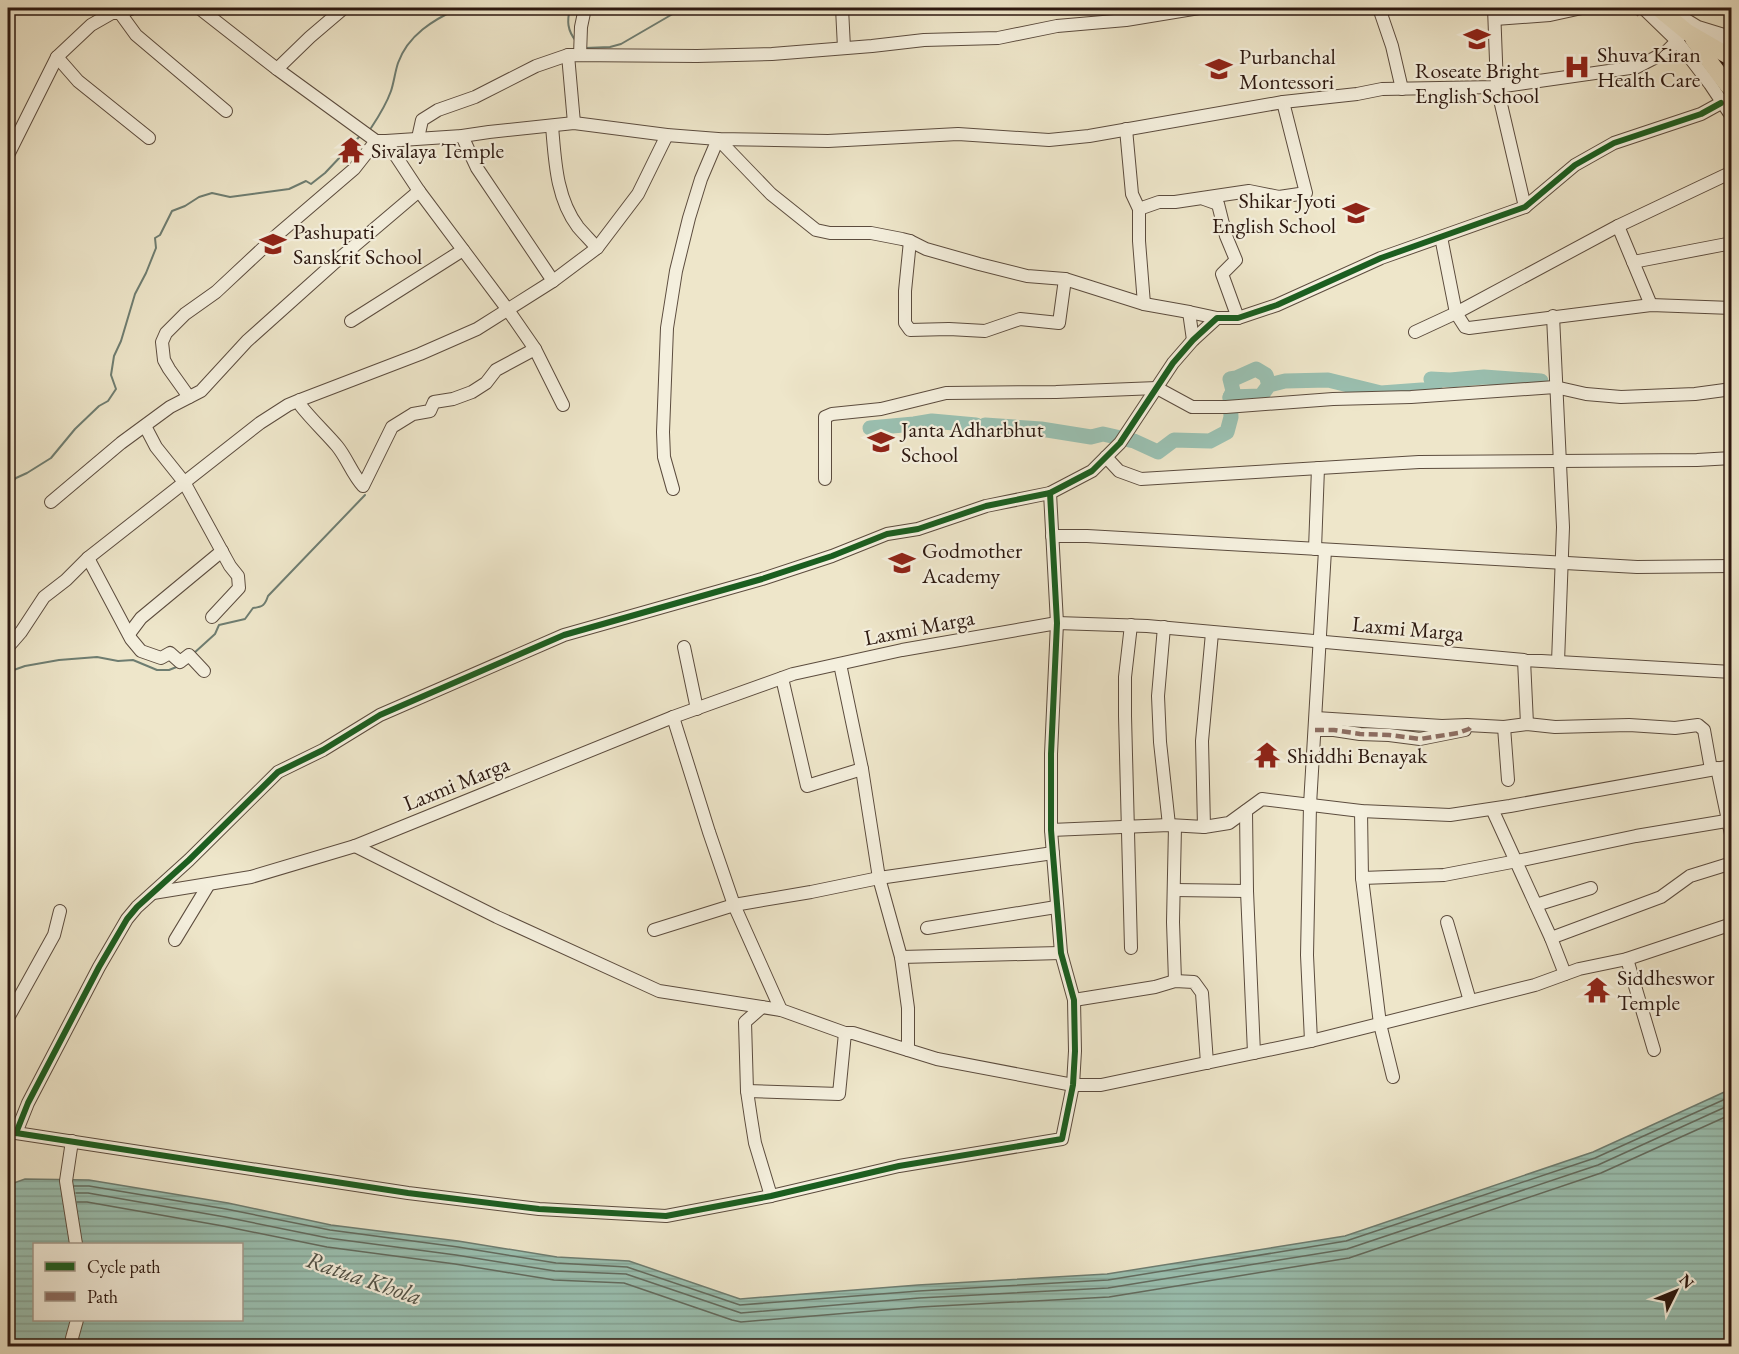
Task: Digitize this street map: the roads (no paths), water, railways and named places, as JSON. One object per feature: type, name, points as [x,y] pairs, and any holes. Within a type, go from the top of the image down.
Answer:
[{"type":"highway","points":[[1658,8],[1681,28],[1728,87]]},
{"type":"highway","points":[[1681,28],[1707,43],[1730,50]]},
{"type":"street","points":[[8,154],[57,57],[92,25],[113,11],[133,8]]},
{"type":"street","points":[[199,8],[277,69],[381,141],[535,349],[563,405]]},
{"type":"street","points":[[277,69],[345,8]]},
{"type":"street","points":[[573,123],[574,55],[585,8]]},
{"type":"street","points":[[842,8],[844,48]]},
{"type":"street","points":[[418,138],[422,120],[438,110],[475,97],[536,66],[574,55],[762,54],[924,40],[998,38],[1057,26],[1126,20],[1199,8]]},
{"type":"street","points":[[1379,8],[1392,46],[1402,89]]},
{"type":"street","points":[[1525,207],[1497,87],[1494,13],[1550,15],[1582,8]]},
{"type":"street","points":[[1669,8],[1681,28]]},
{"type":"street","points":[[1640,10],[1681,28],[1698,27],[1730,50],[1728,87],[1731,117]]},
{"type":"street","points":[[113,11],[136,34],[226,111]]},
{"type":"street","points":[[189,397],[164,360],[162,342],[166,333],[185,314],[216,292],[277,235],[354,169],[381,141],[462,136],[573,123],[718,139],[828,141],[958,134],[1049,140],[1089,136],[1283,102],[1382,89],[1497,87],[1637,67],[1666,52],[1681,28]]},
{"type":"street","points":[[57,57],[78,81],[149,138]]},
{"type":"street","points":[[718,139],[771,194],[816,230],[830,233],[871,233],[910,241],[926,249],[1027,276],[1065,279],[1144,304],[1217,318],[1238,318],[1277,305],[1381,258],[1525,207],[1575,165],[1614,143],[1701,114],[1728,87]]},
{"type":"street","points":[[1139,209],[1159,202],[1175,202],[1249,191],[1279,197],[1306,193],[1283,102]]},
{"type":"street","points":[[552,126],[558,179],[565,203],[577,226],[597,248]]},
{"type":"street","points":[[1126,129],[1132,194],[1139,209],[1138,241],[1144,304]]},
{"type":"street","points":[[8,647],[44,597],[66,580],[88,558],[260,423],[288,405],[420,354],[477,329],[553,281],[597,248],[638,194],[667,135]]},
{"type":"street","points":[[462,136],[477,168],[553,281]]},
{"type":"street","points":[[673,489],[664,458],[663,432],[668,327],[676,271],[689,218],[701,179],[718,139]]},
{"type":"street","points":[[1415,333],[1618,226],[1731,172]]},
{"type":"street","points":[[51,502],[106,455],[170,407],[201,391],[256,333],[333,264],[419,192]]},
{"type":"street","points":[[1201,198],[1218,204],[1226,236],[1236,260],[1222,274],[1238,318]]},
{"type":"street","points":[[1618,226],[1651,305]]},
{"type":"street","points":[[1441,237],[1456,313],[1465,327],[1469,328],[1651,305],[1731,308]]},
{"type":"street","points":[[910,241],[905,291],[905,323],[910,330],[986,331],[1020,319],[1059,323],[1065,279]]},
{"type":"street","points":[[1633,262],[1731,243]]},
{"type":"street","points":[[351,321],[463,250]]},
{"type":"street","points":[[1189,312],[1193,340]]},
{"type":"street","points":[[1553,316],[1563,527],[1558,662]]},
{"type":"street","points":[[1050,493],[1057,623],[1051,754],[1051,830],[1061,953],[1074,1000],[1075,1051],[1073,1085],[1062,1139],[899,1166],[771,1196],[666,1216],[539,1209],[408,1193],[10,1131],[28,1103],[127,919],[278,772],[323,750],[380,715],[564,635],[762,579],[832,556],[887,534],[918,529],[986,506],[1050,493],[1092,471],[1123,440],[1173,363],[1217,318]]},
{"type":"street","points":[[300,400],[305,412],[337,446],[355,477],[363,486],[392,428],[414,414],[429,411],[434,402],[453,399],[472,392],[486,383],[496,370],[535,349]]},
{"type":"street","points":[[825,479],[825,417],[832,414],[881,409],[946,393],[1157,388],[1192,407],[1411,397],[1556,387],[1586,394],[1621,397],[1695,394],[1731,389]]},
{"type":"street","points":[[145,426],[156,447],[184,482],[230,566],[238,576],[238,588],[212,616]]},
{"type":"street","points":[[1106,457],[1119,471],[1141,479],[1419,462],[1731,458]]},
{"type":"street","points":[[1311,1041],[1307,955],[1310,805],[1320,641],[1318,468]]},
{"type":"street","points":[[1052,536],[1637,567],[1731,566]]},
{"type":"street","points":[[129,634],[141,618],[222,551]]},
{"type":"street","points":[[88,558],[129,634],[141,651],[161,658],[170,653],[180,662],[189,655],[204,671]]},
{"type":"street","name":"Laxmi Marga","points":[[152,893],[251,877],[355,846],[673,717],[794,674],[902,650],[1057,623],[1164,627],[1524,660],[1731,672]]},
{"type":"street","points":[[1131,625],[1125,677],[1131,948]]},
{"type":"street","points":[[1164,627],[1158,696],[1160,741],[1172,826],[1175,981]]},
{"type":"street","points":[[1204,827],[1202,741],[1212,633]]},
{"type":"street","points":[[684,647],[697,709]]},
{"type":"street","points":[[1524,660],[1527,724]]},
{"type":"street","points":[[840,664],[862,769],[879,878],[901,957],[908,1008],[908,1050]]},
{"type":"street","points":[[782,678],[807,786],[862,769]]},
{"type":"street","points":[[673,717],[734,905],[781,1010]]},
{"type":"street","points":[[1316,724],[1504,727],[1527,724],[1556,727],[1629,725],[1675,728],[1698,725],[1704,730],[1730,820],[1731,839]]},
{"type":"street","points":[[1504,727],[1508,780]]},
{"type":"street","points":[[1051,830],[1204,827],[1229,823],[1262,799],[1361,811],[1450,815],[1731,766]]},
{"type":"street","points":[[1492,809],[1517,861],[1565,974]]},
{"type":"street","points":[[1246,811],[1254,1053]]},
{"type":"street","points":[[1361,811],[1362,878],[1380,1024],[1393,1077]]},
{"type":"street","points":[[1362,878],[1444,875],[1636,836],[1730,820]]},
{"type":"street","points":[[355,846],[486,912],[659,991],[781,1010],[845,1033],[853,1033],[937,1059],[1073,1085],[1101,1085],[1311,1041],[1535,985],[1579,969],[1627,959],[1731,924]]},
{"type":"street","points":[[654,930],[734,905],[879,878],[1053,853]]},
{"type":"street","points":[[1551,938],[1661,897],[1690,876],[1731,863]]},
{"type":"street","points":[[175,940],[209,884]]},
{"type":"street","points":[[1536,905],[1592,888]]},
{"type":"street","points":[[1174,890],[1247,891]]},
{"type":"street","points":[[927,928],[1056,907]]},
{"type":"street","points":[[8,1018],[54,935],[60,911]]},
{"type":"street","points":[[1447,922],[1470,1001]]},
{"type":"street","points":[[901,957],[1061,953]]},
{"type":"street","points":[[1627,959],[1654,1050]]},
{"type":"street","points":[[1074,1000],[1155,987],[1175,981],[1194,981],[1202,993],[1207,1063]]},
{"type":"street","points":[[762,1007],[745,1022],[747,1091],[755,1143],[771,1196]]},
{"type":"street","points":[[747,1091],[839,1094],[845,1033]]},
{"type":"street","points":[[72,1141],[66,1180],[76,1243]]},
{"type":"street","points":[[73,1347],[72,1338],[77,1321]]},
{"type":"water","name":"Ratua Khola","points":[[1731,1089],[1731,1346],[8,1346],[8,1185],[25,1179],[89,1180],[228,1203],[331,1225],[458,1241],[557,1257],[629,1261],[740,1299],[918,1285],[1107,1274],[1345,1236],[1593,1152]]},
{"type":"waterway","points":[[371,128],[387,101],[398,63],[408,44],[431,23],[459,8]]},
{"type":"waterway","points":[[570,8],[568,25],[576,41]]},
{"type":"waterway","points":[[585,48],[621,44],[683,8]]},
{"type":"waterway","points":[[738,8],[743,8]]},
{"type":"waterway","points":[[8,486],[16,478],[51,458],[75,429],[99,406],[108,401],[116,389],[111,375],[114,356],[121,341],[135,294],[156,248],[155,238],[160,235],[172,211],[212,193],[230,197],[289,189],[306,181],[311,184],[325,173],[360,136]]},
{"type":"waterway","points":[[1230,397],[1233,391],[1230,379],[1256,369],[1266,375],[1269,385]]},
{"type":"waterway","points":[[985,425],[1041,429],[1091,437],[1103,434],[1134,441],[1158,452],[1174,440],[1210,441],[1227,432],[1231,417],[1230,397],[1261,396],[1269,385],[1285,381],[1328,380],[1381,393],[1435,389],[1431,379],[1484,377],[1541,381]]},
{"type":"waterway","points":[[870,428],[932,421],[976,425]]},
{"type":"waterway","points":[[193,654],[215,634],[219,625],[245,619],[253,608],[263,605],[268,596],[365,495]]},
{"type":"waterway","points":[[8,672],[25,666],[59,660],[97,657],[118,661],[133,660],[157,670],[169,670],[179,666]]},
{"type":"place","name":"Roseate Bright English School","points":[[1477,39]]},
{"type":"place","name":"Shuva Kiran Health Care","points":[[1577,67]]},
{"type":"place","name":"Purbanchal Montessori","points":[[1219,69]]},
{"type":"place","name":"Sivalaya Temple","points":[[351,150]]},
{"type":"place","name":"Shikar Jyoti English School","points":[[1356,213]]},
{"type":"place","name":"Pashupati Sanskrit School","points":[[273,244]]},
{"type":"place","name":"Janta Adharbhut School","points":[[881,442]]},
{"type":"place","name":"Godmother Academy","points":[[902,563]]},
{"type":"place","name":"Shiddhi Benayak","points":[[1267,755]]},
{"type":"place","name":"Siddheswor Temple","points":[[1597,990]]}]
